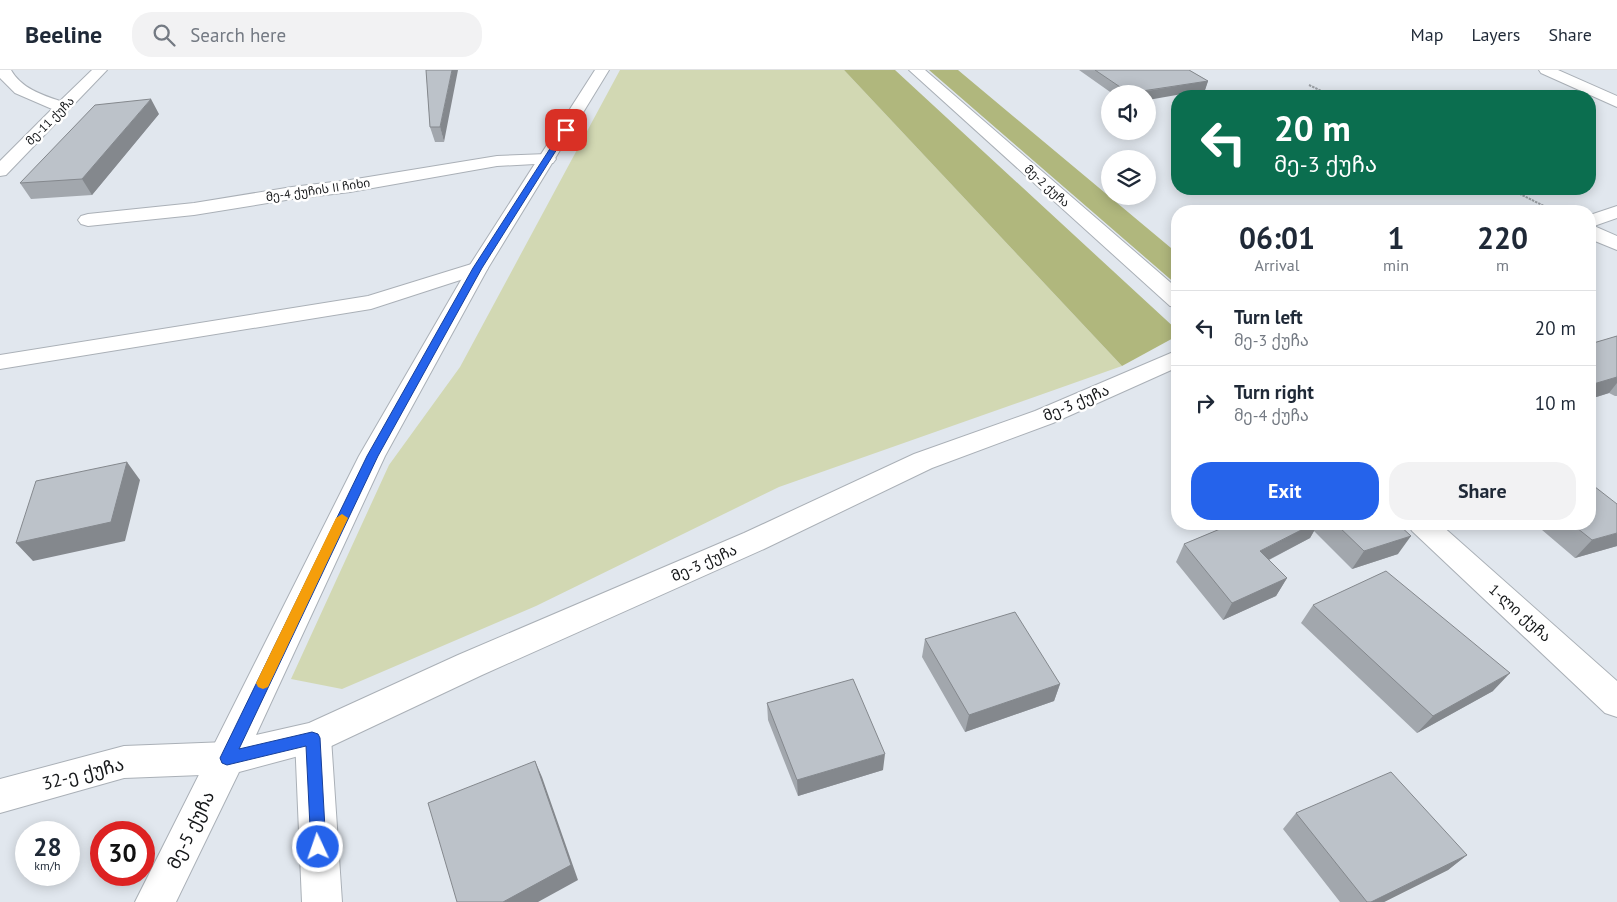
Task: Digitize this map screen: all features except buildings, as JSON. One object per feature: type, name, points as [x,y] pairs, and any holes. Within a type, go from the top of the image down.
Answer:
[{"type":"street","points":[[4,70],[7,79],[27,93],[63,108]]},
{"type":"street","name":"მე-11 ქუჩა","points":[[0,172],[100,70]]},
{"type":"street","name":"მე-5 ქუჩა","points":[[155,902],[227,758],[372,456],[478,268],[602,70]]},
{"type":"street","name":"მე-2 ქუჩა","points":[[916,70],[1171,295]]},
{"type":"street","points":[[1546,70],[1590,90]]},
{"type":"street","points":[[1596,93],[1617,102]]},
{"type":"street","name":"მე-4 ქუჩის II ჩიხი","points":[[88,220],[194,209],[283,194],[350,186],[497,161],[547,159]]},
{"type":"street","points":[[1596,219],[1617,212]]},
{"type":"street","points":[[1596,234],[1617,244]]},
{"type":"street","points":[[0,362],[371,302],[478,268]]},
{"type":"street","name":"მე-3 ქუჩა","points":[[227,758],[312,738],[470,665],[754,541],[923,461],[1044,417],[1171,361]]},
{"type":"street","name":"1-ლი ქუჩა","points":[[1429,530],[1617,702]]},
{"type":"street","points":[[312,738],[322,902]]},
{"type":"street","name":"32-ე ქუჩა","points":[[0,796],[124,762],[227,758]]},
{"type":"path","points":[[1309,85],[1319,90]]},
{"type":"path","points":[[1522,195],[1541,205]]},
{"type":"green space","points":[[620,70],[844,70],[1122,366],[779,487],[536,606],[342,689],[291,679],[389,465],[460,367]]},
{"type":"green space","points":[[844,70],[895,70],[1171,324],[1171,339],[1122,366]]},
{"type":"green space","points":[[929,70],[958,70],[1101,189],[1101,205],[1120,205],[1171,248],[1171,280]]},
{"type":"slow traffic","points":[[263,683],[342,518]]},
{"type":"route","points":[[318,847],[312,738],[227,758],[372,456],[478,268],[566,130]]}]
